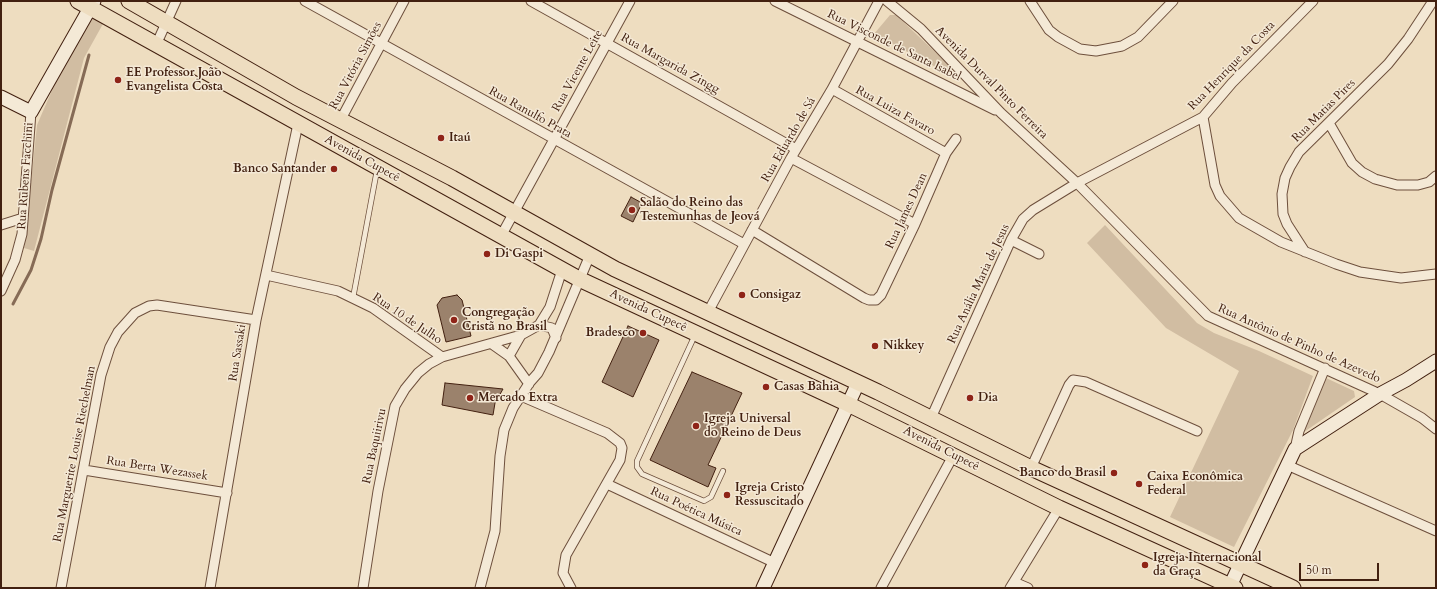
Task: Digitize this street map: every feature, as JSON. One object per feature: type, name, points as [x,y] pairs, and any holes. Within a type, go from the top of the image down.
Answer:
[{"type":"main road","name":"Avenida Cupecê","points":[[129,1],[209,48],[340,120],[658,290],[858,383],[1031,468],[1293,588]]},
{"type":"main road","name":"Avenida Cupecê","points":[[87,3],[156,45],[579,279],[848,404],[1059,508],[1233,587]]},
{"type":"street","points":[[156,45],[176,1]]},
{"type":"street","name":"Rua Ranulfo Prata","points":[[305,1],[744,244]]},
{"type":"street","name":"Rua Vitória Simões","points":[[340,120],[404,1]]},
{"type":"street","name":"Rua Margarida Zingg","points":[[531,1],[796,149]]},
{"type":"street","name":"Rua Vicente Leite","points":[[501,236],[630,1]]},
{"type":"street","name":"Rua Visconde de Santa Isabel","points":[[775,1],[1001,113]]},
{"type":"street","name":"Rua Eduardo de Sá","points":[[708,312],[796,149],[832,89],[878,1]]},
{"type":"street","name":"Avenida Durval Pinto Ferreira","points":[[887,1],[921,29],[1001,113],[1077,183]]},
{"type":"street","points":[[1030,1],[1050,30],[1058,37],[1080,48],[1096,51],[1122,46],[1138,37],[1172,1]]},
{"type":"street","name":"Rua Henrique da Costa","points":[[1077,183],[1203,118],[1232,83],[1313,1]]},
{"type":"street","name":"Rua Matias Pires","points":[[1305,252],[1287,224],[1283,214],[1282,194],[1285,178],[1299,152],[1388,64],[1408,39],[1433,1]]},
{"type":"street","name":"Rua Rubens Facchini","points":[[1,291],[20,247],[31,112],[87,3]]},
{"type":"street","name":"Rua Luiza Favaro","points":[[832,89],[946,154]]},
{"type":"street","points":[[1,97],[31,112]]},
{"type":"street","points":[[1203,118],[1212,173],[1220,196],[1239,218],[1256,229],[1305,252],[1360,272],[1401,278],[1436,274]]},
{"type":"street","points":[[1330,123],[1352,163],[1362,172],[1375,179],[1397,185],[1418,185],[1429,182],[1436,176]]},
{"type":"street","name":"Rua Sassaki","points":[[210,588],[256,320],[298,124]]},
{"type":"street","name":"Rua James Dean","points":[[752,230],[864,298],[874,300],[881,295],[946,154],[956,139]]},
{"type":"street","points":[[791,158],[915,224]]},
{"type":"street","name":"Rua Anália Maria de Jesus","points":[[931,418],[1011,240],[1023,219],[1033,210],[1077,183]]},
{"type":"street","name":"Rua Antônio de Pinho de Azevedo","points":[[1077,183],[1208,316],[1380,394],[1422,418],[1436,429]]},
{"type":"street","points":[[1,226],[23,218]]},
{"type":"street","points":[[1011,240],[1039,254]]},
{"type":"street","points":[[480,588],[495,531],[500,456],[504,430],[513,408],[538,373],[556,338],[590,255]]},
{"type":"street","name":"Rua Baquiirivu","points":[[363,588],[378,491],[395,406],[405,389],[418,373],[429,364],[442,357],[521,335],[538,325],[550,307],[562,270]]},
{"type":"street","name":"Rua 10 de Julho","points":[[266,275],[338,291],[373,308],[442,357]]},
{"type":"street","name":"Rua Marguerite Louise Riechelman","points":[[61,588],[101,375],[110,347],[118,332],[135,313],[149,306],[164,305],[256,320]]},
{"type":"street","points":[[538,325],[552,328],[556,338]]},
{"type":"street","points":[[509,356],[521,335]]},
{"type":"street","points":[[492,344],[509,356],[529,384]]},
{"type":"street","points":[[1295,449],[1380,394],[1436,361]]},
{"type":"street","points":[[1233,587],[1242,564],[1295,449],[1301,426],[1325,368]]},
{"type":"street","points":[[1031,468],[1069,385],[1073,380],[1086,382],[1197,432]]},
{"type":"street","points":[[763,588],[858,383]]},
{"type":"street","points":[[521,396],[607,433],[620,443],[623,453],[566,556],[564,574],[571,588]]},
{"type":"street","points":[[881,588],[953,456]]},
{"type":"street","points":[[1287,465],[1436,531]]},
{"type":"street","name":"Rua Berta Wezassek","points":[[84,470],[227,493]]},
{"type":"street","name":"Rua Poética Música","points":[[607,484],[775,563]]},
{"type":"street","points":[[1028,588],[1012,585],[1059,508]]},
{"type":"lane","points":[[353,298],[378,167]]},
{"type":"lane","points":[[695,333],[637,461],[637,468],[642,474],[704,501],[711,497],[723,471]]},
{"type":"shaded area","points":[[92,14],[104,22],[84,58],[34,251],[24,248],[37,125],[56,81]]},
{"type":"shaded area","points":[[890,15],[896,15],[949,65],[951,69],[947,73],[874,34]]},
{"type":"shaded area","points":[[1105,225],[1197,323],[1214,333],[1259,351],[1313,376],[1293,430],[1234,547],[1170,517],[1239,371],[1166,328],[1087,243]]},
{"type":"shaded area","points":[[1326,378],[1354,391],[1355,397],[1304,432],[1303,430]]},
{"type":"building","name":"Salão do Reino das Testemunhas de Jeová","points":[[631,197],[642,203],[633,222],[621,216]]},
{"type":"building","name":"Congregação Cristã no Brasil","points":[[457,295],[462,300],[471,336],[446,342],[437,305],[442,298]]},
{"type":"building","points":[[628,326],[659,340],[633,397],[602,382]]},
{"type":"building","name":"Igreja Universal do Reino de Deus","points":[[692,372],[742,393],[708,465],[716,468],[708,487],[650,460]]},
{"type":"building","name":"Mercado Extra","points":[[445,383],[503,389],[495,403],[493,415],[442,405]]},
{"type":"waterway","points":[[13,304],[31,270],[41,239],[52,190],[89,55]]},
{"type":"place","name":"EE Professor João Evangelista Costa","points":[[118,80]]},
{"type":"place","name":"Itaú","points":[[441,138]]},
{"type":"place","name":"Banco Santander","points":[[334,169]]},
{"type":"place","name":"Salão do Reino das Testemunhas de Jeová","points":[[632,210]]},
{"type":"place","name":"Di Gaspi","points":[[487,254]]},
{"type":"place","name":"Consigaz","points":[[742,295]]},
{"type":"place","name":"Congregação Cristã no Brasil","points":[[454,320]]},
{"type":"place","name":"Bradesco","points":[[643,333]]},
{"type":"place","name":"Nikkey","points":[[875,346]]},
{"type":"place","name":"Casas Bahia","points":[[766,387]]},
{"type":"place","name":"Mercado Extra","points":[[470,398]]},
{"type":"place","name":"Dia","points":[[970,398]]},
{"type":"place","name":"Igreja Universal do Reino de Deus","points":[[696,426]]},
{"type":"place","name":"Banco do Brasil","points":[[1114,473]]},
{"type":"place","name":"Caixa Econômica Federal","points":[[1139,484]]},
{"type":"place","name":"Igreja Cristo Ressuscitado","points":[[727,495]]},
{"type":"place","name":"Igreja Internacional da Graça","points":[[1145,565]]}]
